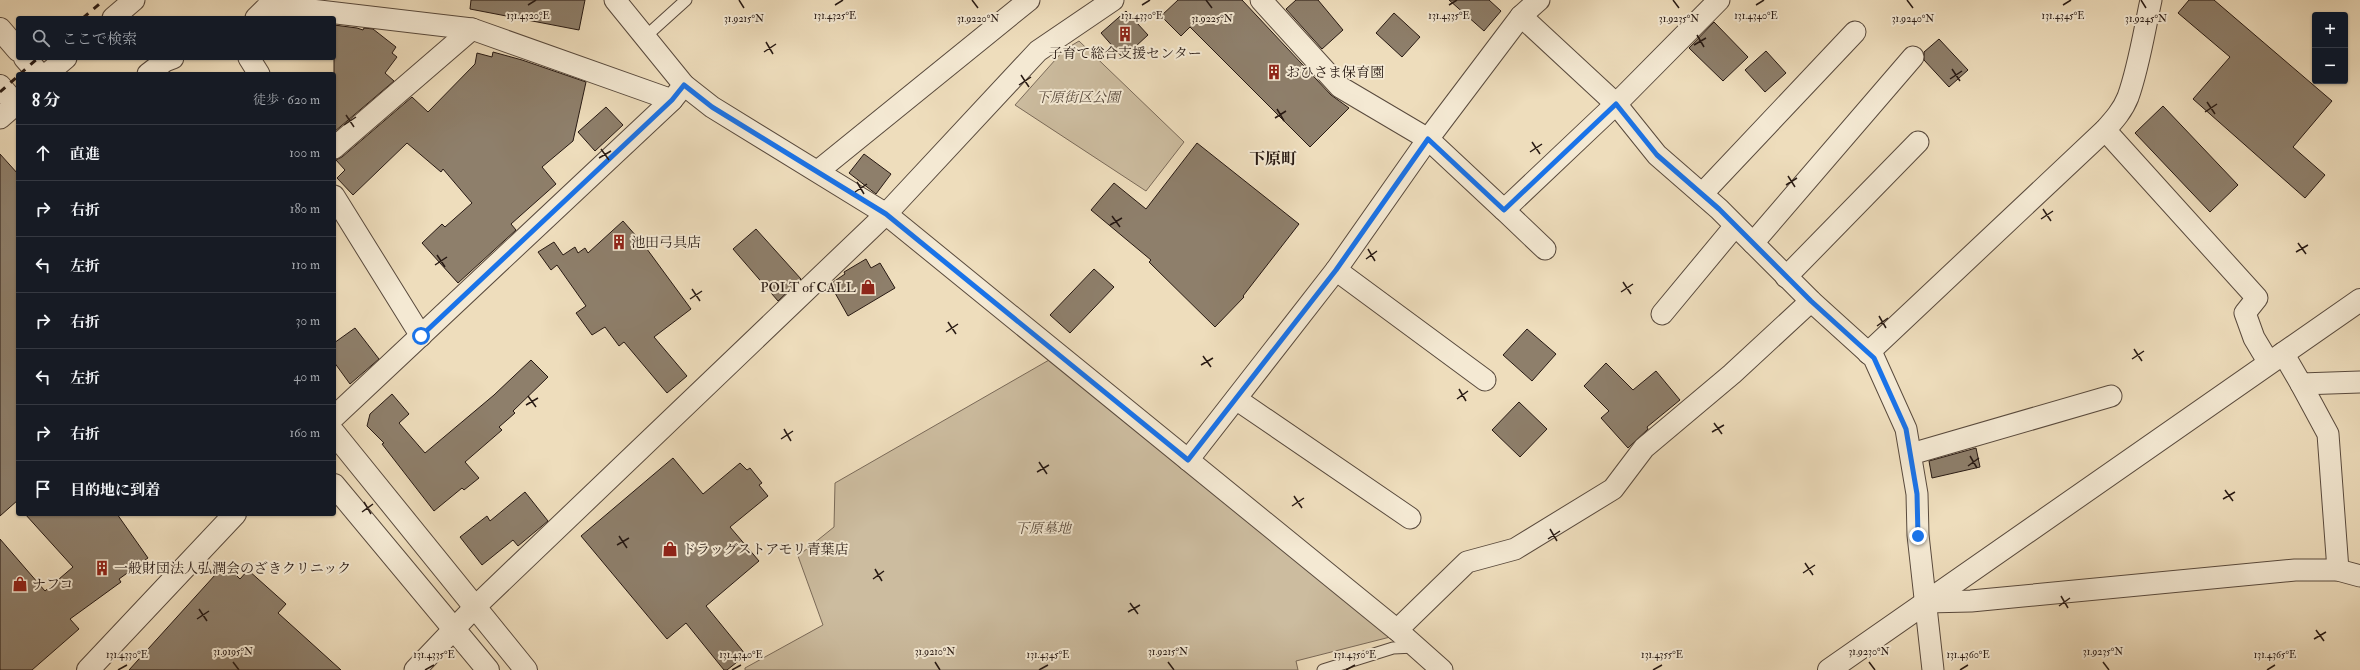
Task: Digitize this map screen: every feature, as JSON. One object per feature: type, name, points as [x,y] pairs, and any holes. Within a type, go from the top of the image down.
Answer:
[{"type":"street","points":[[115,16],[134,0]]},
{"type":"street","points":[[615,0],[645,37],[678,93]]},
{"type":"street","points":[[818,171],[1029,0]]},
{"type":"street","points":[[416,670],[475,607],[886,214],[1038,51],[1113,0]]},
{"type":"street","points":[[1261,0],[1340,87],[1428,139],[1545,249]]},
{"type":"street","points":[[1188,460],[1336,270],[1428,139],[1521,16],[1538,0]]},
{"type":"street","points":[[1504,210],[1616,104],[1719,0]]},
{"type":"street","points":[[1868,353],[2105,130],[2117,116],[2128,98],[2151,0]]},
{"type":"street","points":[[265,8],[472,29],[678,93],[712,107],[886,214],[1396,630],[1442,670]]},
{"type":"street","points":[[1521,16],[1616,104],[1657,155],[1702,194],[1811,301],[1874,358],[1906,429],[1917,494],[1918,536],[1933,670]]},
{"type":"street","points":[[0,29],[16,48]]},
{"type":"street","points":[[336,146],[472,29]]},
{"type":"street","points":[[1702,194],[1855,32]]},
{"type":"street","points":[[1753,243],[1913,57]]},
{"type":"street","points":[[27,60],[37,72]]},
{"type":"street","points":[[49,72],[64,60]]},
{"type":"street","points":[[151,72],[168,60]]},
{"type":"street","points":[[250,60],[258,72]]},
{"type":"street","points":[[0,86],[11,109]]},
{"type":"street","points":[[336,415],[678,93]]},
{"type":"street","points":[[2105,130],[2257,298],[2245,313],[2254,338],[2301,384],[2328,434],[2338,570]]},
{"type":"street","points":[[1786,277],[1918,142]]},
{"type":"street","points":[[336,199],[421,336]]},
{"type":"street","points":[[1662,314],[1735,226]]},
{"type":"street","points":[[1336,270],[1485,380]]},
{"type":"street","points":[[1829,670],[2360,300]]},
{"type":"street","points":[[1396,630],[1466,562],[1514,549],[1613,489],[1644,448],[1732,374],[1811,301]]},
{"type":"street","points":[[2301,384],[2360,382]]},
{"type":"street","points":[[1910,454],[2111,396]]},
{"type":"street","points":[[1236,399],[1410,518]]},
{"type":"street","points":[[336,435],[526,670]]},
{"type":"street","points":[[336,487],[488,670]]},
{"type":"street","points":[[88,670],[233,516]]},
{"type":"street","points":[[1926,602],[1971,602],[2295,570],[2338,570],[2360,576]]},
{"type":"lane","points":[[645,37],[686,0]]},
{"type":"lane","points":[[1323,670],[1393,648],[1417,648]]},
{"type":"green space","name":"下原街区公園","points":[[1079,41],[1184,142],[1146,191],[1015,105],[1064,50]]},
{"type":"green space","name":"下原墓地","points":[[1056,356],[1398,635],[1296,661],[1298,670],[745,670],[745,668],[823,625],[798,556],[834,527],[835,483]]},
{"type":"building","points":[[471,0],[585,0],[579,30],[470,9]]},
{"type":"building","name":"おひさま保育園","points":[[1178,0],[1242,0],[1331,95],[1349,108],[1310,147],[1190,27],[1181,36],[1161,16]]},
{"type":"building","points":[[1296,0],[1318,0],[1343,30],[1322,49],[1286,9]]},
{"type":"building","points":[[1449,0],[1489,0],[1501,11],[1484,31]]},
{"type":"building","points":[[2189,0],[2214,0],[2332,101],[2293,147],[2325,175],[2305,198],[2193,99],[2230,57],[2178,13]]},
{"type":"building","name":"子育て総合支援センター","points":[[1126,11],[1148,35],[1123,58],[1101,33]]},
{"type":"building","points":[[1394,13],[1420,37],[1402,57],[1376,33]]},
{"type":"building","points":[[1714,22],[1748,57],[1723,81],[1689,48]]},
{"type":"building","points":[[336,25],[363,30],[364,28],[373,29],[396,47],[392,53],[397,57],[385,73],[394,81],[336,130],[336,72],[334,72],[334,60],[336,60]]},
{"type":"building","points":[[1939,39],[1968,70],[1949,87],[1924,60],[1924,52]]},
{"type":"building","points":[[1766,51],[1786,73],[1765,92],[1745,70]]},
{"type":"building","points":[[493,52],[522,60],[586,82],[573,141],[542,167],[556,184],[511,224],[516,230],[458,283],[422,243],[442,224],[445,227],[472,203],[443,169],[441,172],[407,143],[353,195],[337,178],[345,170],[336,160],[342,157],[412,97],[428,112],[475,64],[477,53],[492,57]]},
{"type":"building","points":[[2163,106],[2238,185],[2210,212],[2135,133]]},
{"type":"building","points":[[606,107],[623,125],[595,151],[578,132]]},
{"type":"building","points":[[1197,143],[1299,224],[1243,296],[1244,297],[1215,327],[1149,262],[1151,260],[1091,210],[1114,183],[1146,209]]},
{"type":"building","points":[[0,154],[16,172],[16,502],[0,516]]},
{"type":"building","points":[[864,154],[891,174],[876,194],[849,173]]},
{"type":"building","points":[[623,221],[644,245],[691,309],[654,337],[687,376],[667,393],[624,342],[619,346],[605,327],[592,335],[576,313],[586,306],[557,265],[551,270],[538,252],[554,242],[563,255],[575,247],[578,253],[585,248],[588,253]]},
{"type":"building","points":[[756,229],[801,279],[778,301],[733,249]]},
{"type":"building","name":"POLT of CALL","points":[[866,259],[871,268],[880,263],[895,288],[848,316],[830,284],[845,274],[844,272]]},
{"type":"building","points":[[1094,269],[1114,287],[1070,333],[1050,315]]},
{"type":"building","points":[[355,328],[379,359],[350,384],[336,365],[336,342]]},
{"type":"building","points":[[1527,329],[1556,354],[1532,381],[1503,355]]},
{"type":"building","points":[[531,360],[548,377],[513,411],[515,413],[499,427],[502,430],[465,462],[479,478],[464,490],[462,488],[434,511],[382,444],[384,443],[367,426],[370,414],[392,394],[409,414],[399,423],[425,453],[494,395]]},
{"type":"building","points":[[1606,363],[1633,390],[1656,371],[1680,400],[1647,427],[1648,429],[1628,448],[1601,418],[1609,411],[1584,386]]},
{"type":"building","points":[[1519,402],[1547,429],[1520,457],[1492,430]]},
{"type":"building","points":[[1976,448],[1980,467],[1932,478],[1929,461]]},
{"type":"building","name":"ドラッグストアモリ青葉店","points":[[673,458],[703,494],[740,463],[747,470],[750,468],[762,483],[759,485],[768,496],[730,527],[759,561],[706,606],[746,655],[727,670],[724,670],[686,623],[667,639],[581,536]]},
{"type":"building","points":[[525,492],[548,521],[518,546],[513,540],[482,565],[460,537],[487,516],[490,521]]},
{"type":"building","points":[[27,516],[118,516],[148,558],[119,579],[121,582],[70,619],[79,629],[32,670],[0,670],[0,539],[45,591],[73,567]]},
{"type":"building","points":[[225,564],[240,579],[248,570],[286,604],[278,613],[341,670],[129,670]]},
{"type":"railway","points":[[85,16],[104,0]]},
{"type":"railway","points":[[22,72],[36,60]]},
{"type":"railway","points":[[0,92],[16,78]]},
{"type":"place","name":"子育て総合支援センター","points":[[1125,34]]},
{"type":"place","name":"おひさま保育園","points":[[1274,72]]},
{"type":"place","name":"池田弓具店","points":[[619,242]]},
{"type":"place","name":"POLT of CALL","points":[[868,287]]},
{"type":"place","name":"ドラッグストアモリ青葉店","points":[[670,549]]},
{"type":"place","name":"一般財団法人弘潤会のざきクリニック","points":[[102,568]]},
{"type":"place","name":"ナフコ","points":[[20,584]]},
{"type":"district","name":"下原町","points":[[1273,158]]},
{"type":"route","points":[[421,336],[672,100],[684,85],[712,107],[886,214],[1188,460],[1322,289],[1428,139],[1504,210],[1616,104],[1657,155],[1719,209],[1811,301],[1874,358],[1906,429],[1917,494],[1918,536]]}]
